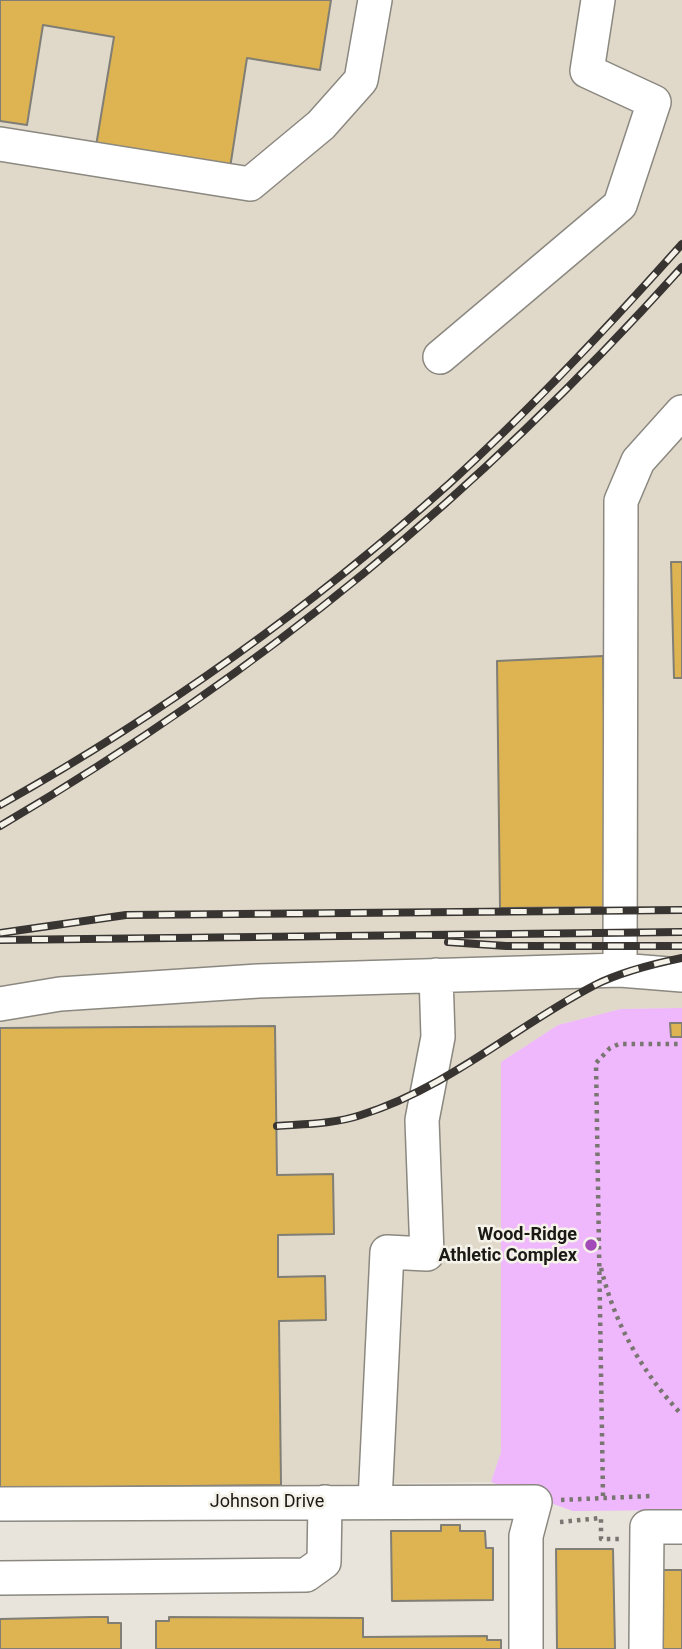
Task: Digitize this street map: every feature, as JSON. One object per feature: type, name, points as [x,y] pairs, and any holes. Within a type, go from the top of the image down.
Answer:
[{"type":"street","points":[[0,144],[250,184],[321,125],[361,80],[374,0]]},
{"type":"street","points":[[440,357],[620,205],[654,102],[587,71],[598,0]]},
{"type":"street","points":[[620,970],[621,501],[638,461],[682,412]]},
{"type":"street","points":[[0,1003],[60,994],[258,981],[620,970],[682,975]]},
{"type":"street","points":[[375,1501],[387,1252],[427,1254],[422,1121],[438,1037],[436,975]]},
{"type":"street","points":[[0,1578],[306,1575],[324,1562],[325,1502]]},
{"type":"street","points":[[526,1649],[526,1536],[535,1502]]},
{"type":"street","name":"Johnson Drive","points":[[0,1504],[535,1502]]},
{"type":"street","points":[[646,1649],[647,1527],[682,1527]]},
{"type":"path","points":[[603,1496],[596,1063],[601,1054],[619,1044],[682,1044]]},
{"type":"path","points":[[598,1261],[610,1300],[630,1346],[646,1373],[682,1415]]},
{"type":"path","points":[[647,1540],[601,1539],[601,1518],[564,1520],[549,1530],[535,1502],[603,1496],[656,1496]]},
{"type":"shaded area","points":[[0,0],[682,0],[682,1008],[621,1009],[558,1025],[501,1062],[501,1452],[491,1482],[0,1490]]},
{"type":"shaded area","name":"Wood-Ridge Athletic Complex","points":[[682,1008],[682,1510],[573,1511],[491,1482],[501,1452],[501,1062],[558,1025],[621,1009]]},
{"type":"building","points":[[0,0],[331,0],[320,70],[247,58],[230,168],[96,146],[114,37],[43,25],[27,125],[0,121]]},
{"type":"building","points":[[671,562],[682,562],[682,678],[674,678]]},
{"type":"building","points":[[603,656],[607,907],[500,908],[497,661]]},
{"type":"building","points":[[670,1023],[682,1023],[682,1037],[671,1037]]},
{"type":"building","points":[[275,1026],[277,1175],[333,1174],[334,1234],[278,1235],[278,1277],[325,1276],[326,1320],[279,1321],[281,1485],[0,1488],[0,1028]]},
{"type":"building","points":[[441,1525],[460,1525],[460,1531],[485,1531],[486,1548],[493,1548],[493,1600],[392,1601],[391,1531],[441,1531]]},
{"type":"building","points":[[556,1549],[613,1549],[615,1649],[557,1649]]},
{"type":"building","points":[[662,1570],[682,1570],[682,1649],[663,1649]]},
{"type":"building","points":[[108,1617],[108,1623],[121,1623],[121,1649],[0,1649],[0,1619]]},
{"type":"building","points":[[169,1617],[363,1618],[363,1637],[487,1636],[487,1640],[501,1640],[501,1649],[156,1649],[156,1621],[169,1621]]},
{"type":"railway","points":[[0,805],[177,696],[290,615],[398,529],[540,396],[682,244]]},
{"type":"railway","points":[[0,826],[97,767],[189,705],[278,641],[364,573],[446,503],[526,428],[605,350],[682,267]]},
{"type":"railway","points":[[0,933],[126,915],[682,910]]},
{"type":"railway","points":[[0,940],[682,932]]},
{"type":"railway","points":[[448,942],[506,946],[682,946]]},
{"type":"railway","points":[[277,1126],[340,1120],[393,1103],[452,1073],[595,985],[637,969],[682,958]]},
{"type":"place","name":"Wood-Ridge Athletic Complex","points":[[591,1245]]}]
